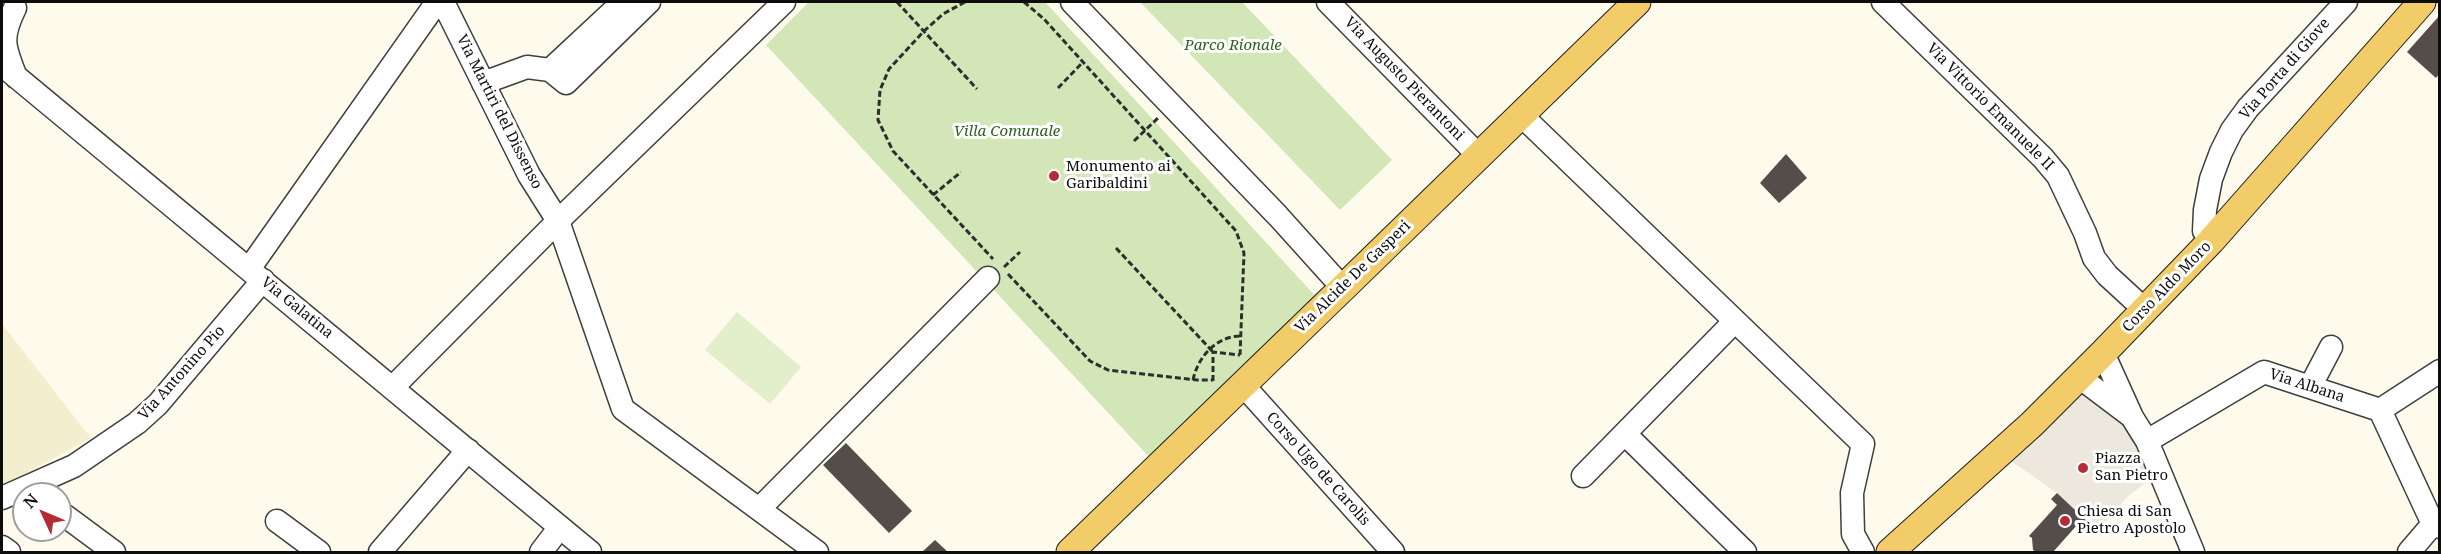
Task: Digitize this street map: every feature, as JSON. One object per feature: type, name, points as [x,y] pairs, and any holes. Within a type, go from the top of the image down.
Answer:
[{"type":"main road","name":"Via Alcide De Gasperi","points":[[1070,552],[1342,287],[1480,158],[1637,2]]},
{"type":"main road","name":"Corso Aldo Moro","points":[[1890,552],[2032,424],[2078,376],[2103,354],[2211,241],[2422,2]]},
{"type":"street","name":"Via Antonino Pio","points":[[45,482],[74,466],[137,423],[158,404],[256,274],[437,2]]},
{"type":"street","name":"Via Martiri del Dissenso","points":[[443,2],[529,175],[558,221],[623,409],[817,552]]},
{"type":"street","points":[[558,77],[623,2]]},
{"type":"street","points":[[558,77],[650,2]]},
{"type":"street","points":[[393,387],[558,221],[784,2]]},
{"type":"street","points":[[1072,2],[1278,216],[1342,287]]},
{"type":"street","name":"Via Augusto Pierantoni","points":[[1328,2],[1480,158]]},
{"type":"street","name":"Via Vittorio Emanuele II","points":[[1883,2],[2043,158],[2058,177],[2094,258],[2107,275],[2145,310]]},
{"type":"street","name":"Via Porta di Giove","points":[[2211,241],[2204,231],[2205,210],[2211,179],[2232,130],[2273,79],[2346,2]]},
{"type":"street","points":[[9,71],[5,27],[12,10]]},
{"type":"street","points":[[483,83],[527,67],[558,77]]},
{"type":"street","name":"Via Galatina","points":[[9,71],[590,552]]},
{"type":"street","points":[[1521,115],[1863,444],[1852,493],[1853,534],[1863,552]]},
{"type":"street","points":[[759,509],[995,269]]},
{"type":"street","points":[[1583,476],[1735,321]]},
{"type":"street","points":[[2310,387],[2331,347]]},
{"type":"street","points":[[2103,354],[2132,417],[2146,441],[2193,552]]},
{"type":"street","points":[[2409,552],[2436,526],[2380,410],[2439,371]]},
{"type":"street","name":"Via Albana","points":[[2146,441],[2264,372],[2380,410]]},
{"type":"street","points":[[2078,376],[2132,417]]},
{"type":"street","name":"Corso Ugo de Carolis","points":[[1243,385],[1393,552]]},
{"type":"street","points":[[1625,434],[1745,552]]},
{"type":"street","points":[[380,552],[468,450]]},
{"type":"street","points":[[72,521],[114,552]]},
{"type":"street","points":[[277,522],[319,552]]},
{"type":"street","points":[[541,552],[560,527]]},
{"type":"street","points":[[2,547],[9,552]]},
{"type":"path","points":[[897,2],[977,89]]},
{"type":"path","points":[[965,2],[943,14],[889,69],[880,90],[878,120],[893,151],[995,269],[1090,361],[1108,370],[1193,380],[1213,380]]},
{"type":"path","points":[[1024,2],[1044,19],[1236,231],[1244,253],[1240,354]]},
{"type":"path","points":[[1058,88],[1083,62]]},
{"type":"path","points":[[1134,141],[1160,116]]},
{"type":"path","points":[[933,195],[960,172]]},
{"type":"path","points":[[1116,248],[1212,351],[1248,355]]},
{"type":"path","points":[[1193,380],[1196,367],[1212,351],[1231,336],[1241,336]]},
{"type":"path","points":[[1212,351],[1213,389]]},
{"type":"shaded area","points":[[2,324],[91,438],[2,486]]},
{"type":"shaded area","name":"Piazza San Pietro","points":[[2086,389],[2127,425],[2149,480],[2128,496],[2098,531],[2057,493],[2008,459]]},
{"type":"green space","name":"Villa Comunale","points":[[809,2],[1045,2],[1319,300],[1152,460],[766,45]]},
{"type":"green space","name":"Parco Rionale","points":[[1140,2],[1242,2],[1392,160],[1340,210]]},
{"type":"green space","points":[[737,312],[801,367],[770,404],[705,350]]},
{"type":"building","points":[[2440,15],[2440,73],[2436,78],[2407,52]]},
{"type":"building","points":[[1786,154],[1807,178],[1779,203],[1760,183]]},
{"type":"building","points":[[846,443],[912,511],[889,533],[823,465]]},
{"type":"building","name":"Chiesa di San Pietro Apostolo","points":[[2057,493],[2090,524],[2085,530],[2078,524],[2053,552],[2036,552],[2033,550],[2032,538],[2029,536],[2057,505],[2051,499]]},
{"type":"building","points":[[935,540],[948,552],[922,552]]},
{"type":"place","name":"Monumento ai Garibaldini","points":[[1054,176]]},
{"type":"place","name":"Piazza San Pietro","points":[[2083,468]]},
{"type":"place","name":"Chiesa di San Pietro Apostolo","points":[[2065,521]]}]
